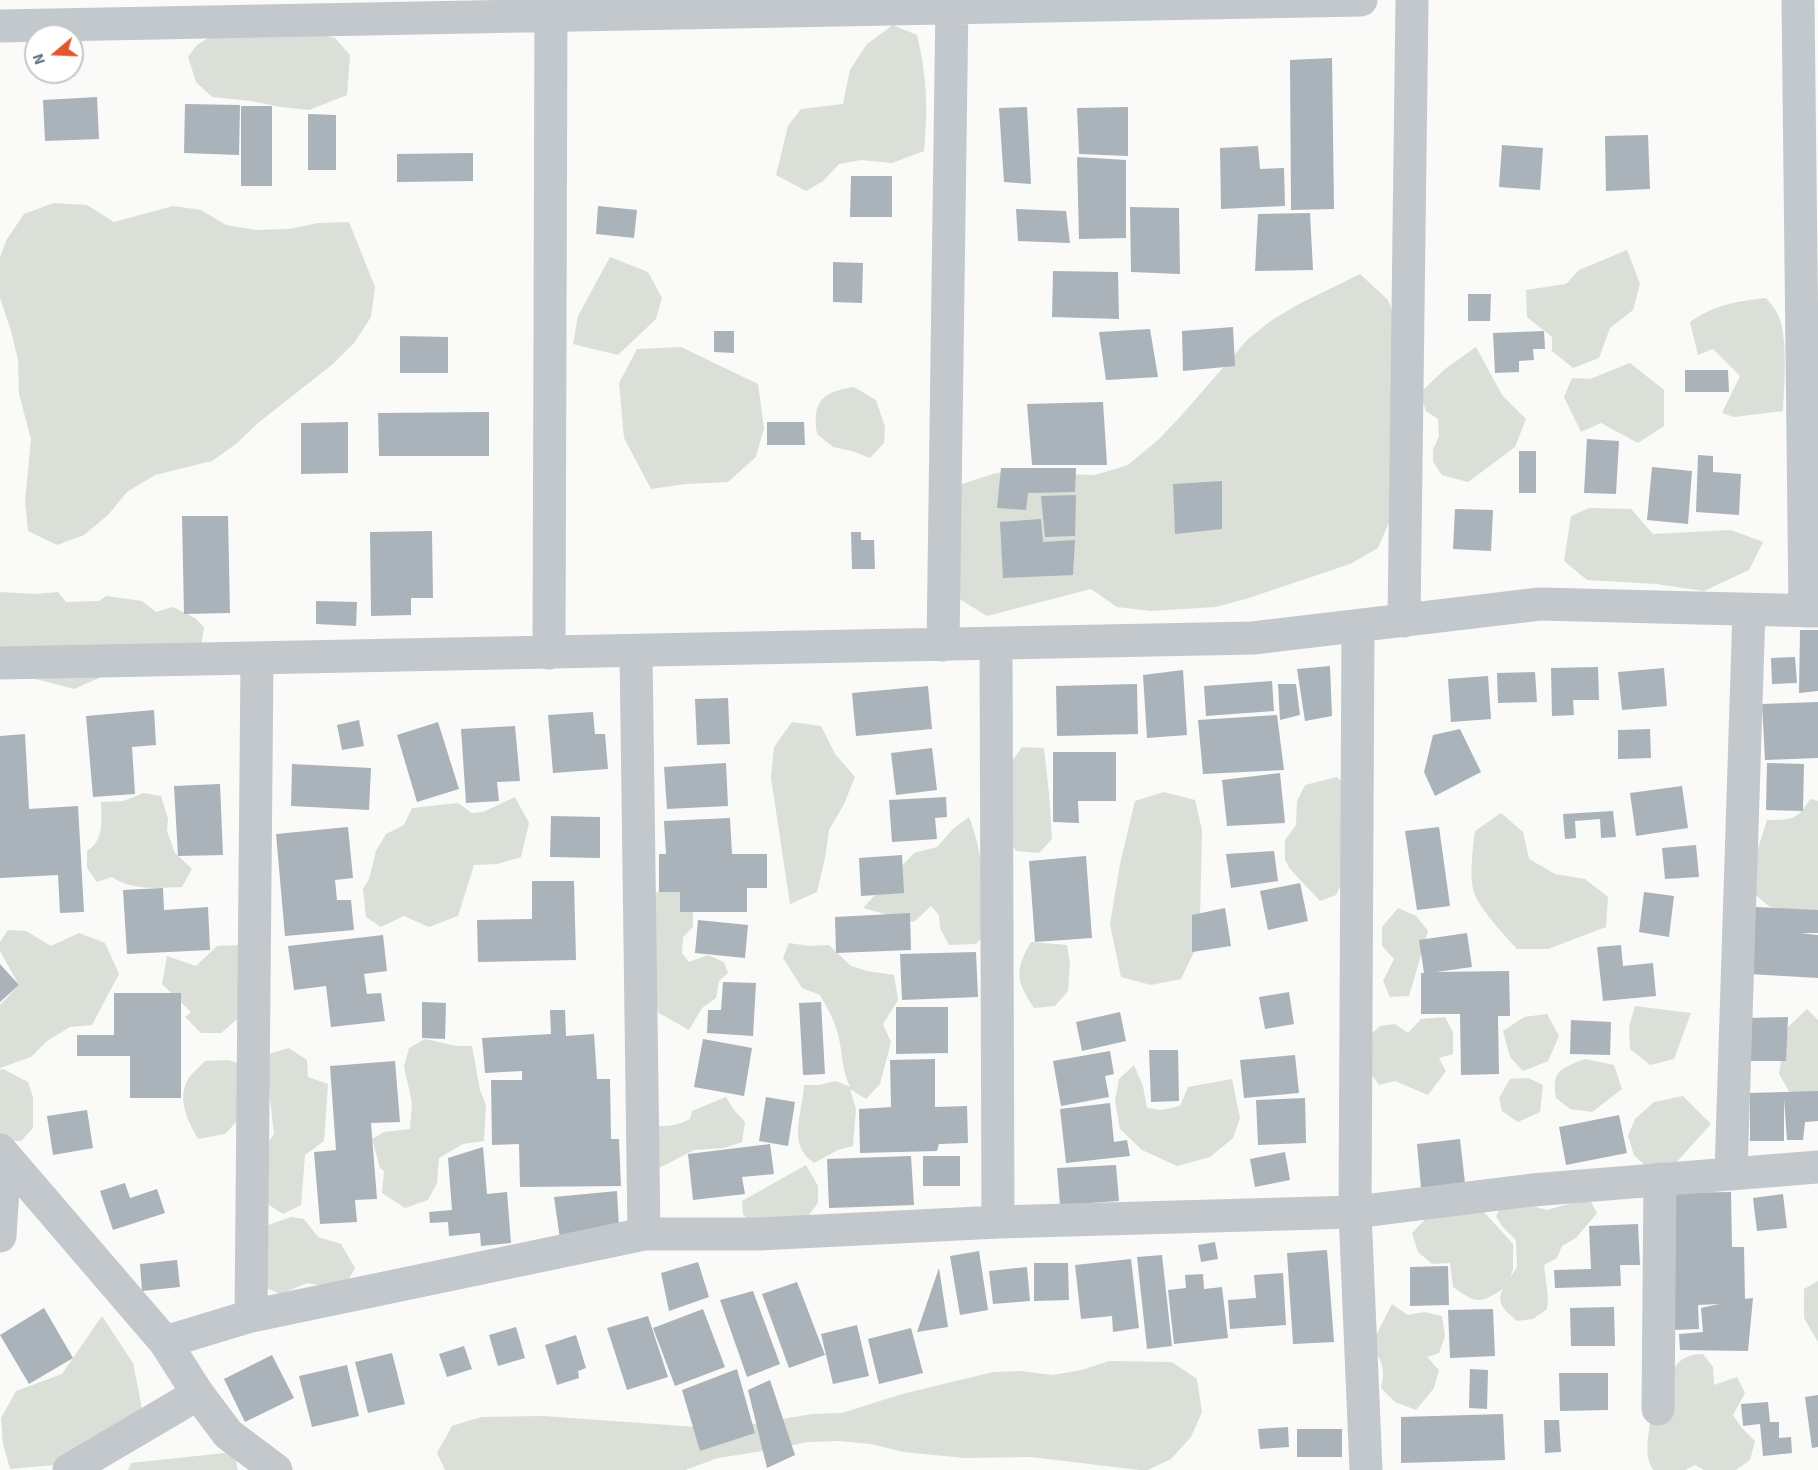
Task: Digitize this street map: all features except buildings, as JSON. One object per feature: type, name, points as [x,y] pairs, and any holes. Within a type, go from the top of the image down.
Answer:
[{"type":"street","points":[[2,17],[551,8],[1362,0]]},
{"type":"street","points":[[1404,621],[1412,0]]},
{"type":"street","points":[[0,663],[1253,638],[1540,604],[1812,611],[1798,0]]},
{"type":"street","points":[[943,645],[952,4]]},
{"type":"street","points":[[549,653],[551,8]]},
{"type":"street","points":[[1731,1173],[1749,610]]},
{"type":"street","points":[[1358,626],[1355,1212],[1366,1470]]},
{"type":"street","points":[[996,644],[998,1222]]},
{"type":"street","points":[[636,651],[644,1234]]},
{"type":"street","points":[[251,1316],[257,659]]},
{"type":"street","points":[[0,1236],[2,1153]]},
{"type":"street","points":[[2,1153],[165,1342],[198,1394],[228,1434],[276,1470]]},
{"type":"street","points":[[165,1342],[251,1316],[644,1234],[759,1234],[998,1222],[1355,1212],[1532,1190],[1818,1167]]},
{"type":"street","points":[[1659,1409],[1660,1179]]},
{"type":"street","points":[[69,1470],[198,1394]]},
{"type":"shaded area","points":[[893,25],[917,35],[926,93],[924,151],[892,163],[861,160],[839,164],[823,181],[806,191],[776,175],[788,126],[801,109],[843,104],[850,70],[867,44]]},
{"type":"shaded area","points":[[225,28],[298,28],[335,38],[350,55],[347,95],[309,110],[212,97],[196,82],[188,57],[197,45]]},
{"type":"shaded area","points":[[54,203],[87,205],[114,222],[173,206],[201,210],[226,225],[256,230],[289,229],[318,223],[349,222],[375,287],[371,317],[354,343],[333,364],[258,423],[236,444],[212,461],[155,475],[127,492],[108,515],[84,535],[57,545],[28,531],[25,501],[31,439],[19,394],[18,360],[0,298],[0,257],[7,239],[24,214]]},
{"type":"shaded area","points":[[1627,250],[1640,284],[1633,310],[1610,328],[1599,358],[1573,368],[1552,351],[1552,337],[1527,317],[1526,290],[1566,284],[1579,270]]},
{"type":"shaded area","points":[[610,257],[648,272],[662,298],[656,319],[618,355],[573,344],[578,316]]},
{"type":"shaded area","points":[[1360,274],[1388,300],[1399,330],[1392,515],[1378,548],[1350,564],[1215,607],[1151,611],[1117,607],[1091,589],[987,616],[950,593],[939,502],[962,484],[993,474],[1031,468],[1062,474],[1095,475],[1128,465],[1158,440],[1180,417],[1248,339],[1272,320],[1301,303]]},
{"type":"shaded area","points":[[1766,298],[1776,311],[1783,334],[1785,361],[1783,411],[1734,417],[1722,413],[1740,376],[1713,349],[1698,355],[1690,322],[1726,305]]},
{"type":"shaded area","points":[[681,347],[758,384],[764,428],[756,457],[728,482],[686,484],[651,489],[624,438],[619,383],[637,349]]},
{"type":"shaded area","points":[[1476,347],[1502,395],[1526,419],[1515,447],[1468,482],[1442,475],[1433,462],[1433,450],[1439,436],[1438,419],[1426,411],[1420,393],[1445,369]]},
{"type":"shaded area","points":[[1630,363],[1664,390],[1664,426],[1638,443],[1601,423],[1581,432],[1564,397],[1572,378],[1590,379]]},
{"type":"shaded area","points":[[854,387],[876,400],[885,427],[884,443],[870,458],[833,447],[817,434],[816,413],[822,400],[834,392]]},
{"type":"shaded area","points":[[1589,508],[1631,509],[1653,534],[1731,530],[1763,542],[1749,570],[1704,591],[1656,584],[1587,580],[1564,561],[1571,516]]},
{"type":"shaded area","points":[[0,592],[36,594],[58,592],[66,602],[99,601],[106,596],[142,601],[156,612],[173,607],[195,618],[204,627],[201,648],[117,670],[74,689],[12,673],[0,676]]},
{"type":"shaded area","points":[[792,722],[821,726],[835,754],[855,777],[844,804],[829,830],[817,892],[790,904],[771,778],[774,747]]},
{"type":"shaded area","points":[[1022,747],[1044,748],[1052,839],[1039,853],[1016,851],[1007,837],[1001,777]]},
{"type":"shaded area","points":[[1337,777],[1349,789],[1343,880],[1336,895],[1320,901],[1290,869],[1285,860],[1285,840],[1296,825],[1297,801],[1305,785]]},
{"type":"shaded area","points":[[1164,792],[1195,800],[1202,830],[1200,918],[1194,952],[1181,979],[1151,985],[1121,977],[1110,924],[1120,864],[1135,801]]},
{"type":"shaded area","points":[[144,793],[161,796],[168,819],[167,831],[175,853],[192,869],[182,887],[137,887],[112,877],[97,882],[87,868],[87,851],[97,841],[101,830],[101,802],[123,801]]},
{"type":"shaded area","points":[[515,797],[529,823],[521,857],[497,864],[474,865],[458,916],[429,927],[404,916],[381,927],[366,917],[363,889],[369,879],[376,851],[386,834],[404,825],[412,808],[458,803],[472,813],[483,812]]},
{"type":"shaded area","points":[[1810,799],[1818,801],[1818,910],[1786,910],[1770,907],[1753,893],[1752,867],[1767,820],[1793,817],[1802,811]]},
{"type":"shaded area","points":[[1501,813],[1523,832],[1529,859],[1555,874],[1585,879],[1608,897],[1606,927],[1548,949],[1517,949],[1481,906],[1474,892],[1472,878],[1475,831]]},
{"type":"shaded area","points":[[969,817],[978,845],[987,932],[976,944],[949,945],[940,928],[939,915],[931,906],[914,922],[863,908],[914,853],[937,847],[954,828]]},
{"type":"shaded area","points":[[680,878],[689,891],[693,906],[693,927],[683,937],[682,953],[689,962],[708,955],[724,962],[728,973],[719,981],[716,998],[702,1008],[689,1030],[659,1013],[652,992],[653,895]]},
{"type":"shaded area","points":[[1398,908],[1416,916],[1428,931],[1409,996],[1390,997],[1383,981],[1394,959],[1382,946],[1382,927]]},
{"type":"shaded area","points":[[8,930],[26,931],[51,946],[79,933],[105,943],[119,974],[92,1025],[70,1027],[47,1041],[31,1057],[0,1068],[0,1005],[19,985],[0,951],[0,942]]},
{"type":"shaded area","points":[[1031,942],[1067,945],[1070,964],[1068,991],[1055,1006],[1034,1008],[1021,983],[1020,969]]},
{"type":"shaded area","points":[[789,943],[809,946],[829,945],[851,966],[894,975],[898,1000],[883,1024],[891,1042],[880,1084],[866,1099],[850,1089],[856,1109],[853,1146],[838,1150],[814,1163],[800,1147],[798,1137],[804,1085],[819,1085],[836,1081],[850,1087],[844,1069],[838,1033],[829,1011],[820,995],[802,988],[783,958]]},
{"type":"shaded area","points":[[240,945],[248,1010],[221,1033],[201,1033],[185,1017],[191,1012],[162,984],[167,956],[196,966],[217,946]]},
{"type":"shaded area","points":[[1635,1006],[1691,1013],[1674,1059],[1650,1065],[1630,1049],[1629,1027]]},
{"type":"shaded area","points":[[1807,1009],[1818,1020],[1818,1097],[1790,1093],[1779,1074],[1786,1029]]},
{"type":"shaded area","points":[[1547,1014],[1559,1036],[1548,1061],[1523,1071],[1510,1057],[1503,1031],[1524,1017]]},
{"type":"shaded area","points":[[1445,1017],[1453,1032],[1453,1054],[1439,1058],[1446,1071],[1428,1095],[1395,1081],[1379,1085],[1366,1067],[1367,1038],[1380,1026],[1395,1024],[1408,1033],[1421,1019]]},
{"type":"shaded area","points":[[425,1039],[456,1046],[472,1046],[480,1090],[486,1105],[484,1141],[463,1144],[439,1158],[437,1183],[428,1200],[405,1208],[382,1193],[384,1171],[380,1168],[372,1139],[384,1132],[410,1129],[412,1103],[404,1066],[409,1048]]},
{"type":"shaded area","points":[[289,1048],[307,1060],[308,1077],[328,1084],[324,1141],[305,1155],[301,1205],[283,1214],[269,1205],[262,1189],[265,1147],[274,1134],[265,1055]]},
{"type":"shaded area","points":[[1585,1059],[1614,1065],[1622,1089],[1592,1112],[1570,1109],[1556,1098],[1555,1081],[1560,1071]]},
{"type":"shaded area","points":[[228,1060],[243,1064],[244,1114],[225,1134],[198,1139],[184,1105],[183,1098],[187,1080],[205,1061]]},
{"type":"shaded area","points":[[1134,1065],[1143,1086],[1147,1108],[1162,1110],[1180,1106],[1188,1087],[1232,1079],[1240,1118],[1233,1138],[1210,1157],[1177,1166],[1142,1150],[1120,1129],[1115,1101],[1119,1079]]},
{"type":"shaded area","points":[[3,1069],[28,1082],[33,1097],[33,1128],[21,1141],[0,1141],[0,1070]]},
{"type":"shaded area","points":[[1528,1078],[1543,1085],[1540,1112],[1518,1122],[1502,1111],[1499,1098],[1510,1079]]},
{"type":"shaded area","points":[[1683,1096],[1711,1124],[1673,1166],[1652,1172],[1634,1155],[1628,1136],[1635,1119],[1654,1102]]},
{"type":"shaded area","points":[[726,1097],[745,1122],[742,1142],[724,1148],[694,1150],[659,1168],[650,1124],[671,1126],[680,1123],[690,1119],[692,1111]]},
{"type":"shaded area","points":[[806,1165],[818,1186],[818,1203],[805,1220],[759,1234],[743,1214],[742,1201]]},
{"type":"shaded area","points":[[1589,1198],[1597,1213],[1576,1238],[1562,1246],[1557,1258],[1544,1265],[1548,1297],[1547,1309],[1533,1319],[1517,1321],[1509,1314],[1500,1299],[1503,1289],[1478,1300],[1468,1297],[1453,1287],[1450,1263],[1432,1264],[1418,1252],[1412,1233],[1433,1211],[1484,1212],[1513,1244],[1513,1269],[1510,1278],[1517,1267],[1516,1240],[1496,1216],[1501,1207],[1532,1206],[1547,1210]]},
{"type":"shaded area","points":[[291,1217],[304,1219],[318,1237],[341,1244],[355,1268],[346,1284],[330,1287],[307,1283],[281,1294],[259,1285],[260,1228]]},
{"type":"shaded area","points":[[1818,1281],[1818,1342],[1804,1318],[1804,1289]]},
{"type":"shaded area","points":[[1392,1304],[1408,1315],[1424,1312],[1442,1316],[1445,1336],[1439,1353],[1427,1357],[1439,1370],[1434,1388],[1416,1410],[1395,1402],[1381,1388],[1382,1365],[1371,1345]]},
{"type":"shaded area","points":[[102,1316],[133,1363],[144,1419],[65,1464],[10,1469],[3,1444],[1,1418],[16,1391],[62,1374]]},
{"type":"shaded area","points":[[1703,1354],[1713,1367],[1714,1385],[1737,1377],[1745,1393],[1733,1415],[1755,1441],[1750,1460],[1736,1470],[1704,1470],[1695,1465],[1685,1470],[1654,1470],[1648,1455],[1650,1424],[1660,1414],[1675,1367],[1681,1360]]},
{"type":"shaded area","points":[[1109,1361],[1172,1362],[1197,1379],[1202,1412],[1191,1437],[1171,1459],[1148,1470],[1139,1470],[1031,1457],[965,1458],[904,1452],[871,1444],[839,1441],[807,1442],[718,1458],[685,1470],[445,1470],[437,1453],[452,1426],[481,1417],[543,1416],[724,1429],[812,1414],[842,1413],[902,1394],[993,1372],[1021,1371],[1052,1375],[1082,1370]]},
{"type":"shaded area","points":[[234,1452],[238,1470],[128,1470],[131,1463]]}]
